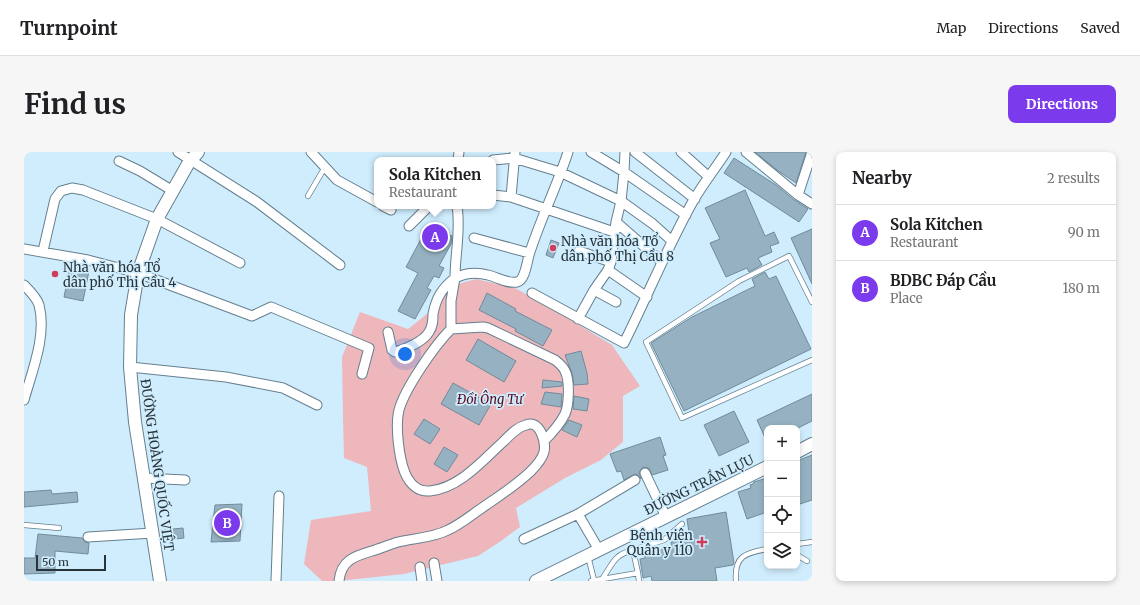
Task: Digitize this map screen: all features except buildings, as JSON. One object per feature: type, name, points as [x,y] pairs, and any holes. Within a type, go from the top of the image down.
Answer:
[{"type":"main road","name":"ĐƯỜNG HOÀNG QUỐC VIỆT","points":[[160,581],[135,422],[130,367],[130,332],[138,273],[157,219],[195,156]]},
{"type":"main road","points":[[800,450],[812,444]]},
{"type":"main road","name":"ĐƯỜNG TRẦN LỰU","points":[[536,581],[764,468]]},
{"type":"street","points":[[178,152],[195,156],[340,265]]},
{"type":"street","points":[[311,152],[338,180],[374,200]]},
{"type":"street","points":[[388,332],[392,350],[394,352],[423,339],[429,333],[432,325],[439,294],[443,288],[455,278],[462,275],[488,275],[511,282],[518,282],[524,275],[529,253],[568,152]]},
{"type":"street","points":[[591,152],[624,172],[686,215]]},
{"type":"street","points":[[578,319],[609,266],[614,232],[621,201],[624,172],[624,152]]},
{"type":"street","points":[[635,152],[695,198]]},
{"type":"street","points":[[681,152],[710,177]]},
{"type":"street","points":[[532,293],[624,343],[647,297],[672,241],[695,198],[726,152]]},
{"type":"street","points":[[746,152],[798,195],[812,204]]},
{"type":"street","points":[[798,195],[812,152]]},
{"type":"street","points":[[511,197],[514,155]]},
{"type":"street","points":[[496,159],[514,155],[560,172],[621,201],[653,224],[672,241]]},
{"type":"street","points":[[118,161],[140,171],[173,191]]},
{"type":"street","points":[[43,251],[55,199],[60,191],[72,188],[83,190],[157,219],[240,263]]},
{"type":"street","points":[[496,195],[511,197],[614,232]]},
{"type":"street","points":[[409,226],[426,209]]},
{"type":"street","points":[[452,329],[451,301],[455,278],[455,258],[459,226],[457,209]]},
{"type":"street","points":[[616,222],[662,262]]},
{"type":"street","points":[[474,238],[529,253]]},
{"type":"street","points":[[24,248],[88,260],[138,273],[252,316],[271,307],[370,348],[362,374]]},
{"type":"street","points":[[579,251],[609,266],[647,297]]},
{"type":"street","points":[[24,285],[38,304],[41,323],[37,349],[24,400]]},
{"type":"street","points":[[594,290],[616,302]]},
{"type":"street","points":[[340,581],[340,573],[344,566],[355,556],[398,542],[447,531],[506,492],[538,463],[543,454],[544,441],[538,427],[529,424],[524,425],[512,433],[454,484],[431,491],[424,491],[417,489],[411,484],[403,468],[399,448],[399,410],[413,381],[445,335],[452,329],[474,327],[488,328],[555,360],[561,365],[568,378],[565,414],[554,432],[544,441]]},
{"type":"street","points":[[130,367],[226,377],[283,388],[318,405]]},
{"type":"street","points":[[645,473],[666,517]]},
{"type":"street","points":[[144,478],[185,480]]},
{"type":"street","points":[[524,539],[578,514],[635,480]]},
{"type":"street","points":[[276,581],[279,496]]},
{"type":"street","points":[[578,514],[599,550]]},
{"type":"street","points":[[88,537],[152,533]]},
{"type":"street","points":[[434,563],[437,581]]},
{"type":"street","points":[[420,567],[422,581]]},
{"type":"lane","points":[[308,196],[325,167]]},
{"type":"lane","points":[[812,302],[789,256],[739,281],[646,342],[682,418],[812,360]]},
{"type":"lane","points":[[602,578],[616,557],[625,552],[664,540],[682,524]]},
{"type":"lane","points":[[24,525],[59,528]]},
{"type":"lane","points":[[800,544],[812,542]]},
{"type":"lane","points":[[633,550],[639,581]]},
{"type":"lane","points":[[736,581],[735,569],[737,563],[743,556],[748,553],[764,550]]},
{"type":"lane","points":[[588,556],[592,580],[638,573]]},
{"type":"lane","points":[[800,557],[807,561]]},
{"type":"green space","name":"Đồi Ông Tư","points":[[476,279],[515,288],[612,345],[640,386],[623,396],[623,442],[601,460],[565,478],[516,508],[520,527],[478,556],[404,574],[338,581],[322,581],[304,564],[311,520],[371,511],[367,467],[344,458],[342,357],[360,312],[408,329],[432,310],[455,285]]},
{"type":"place","name":"Sola Kitchen","points":[[435,237]]},
{"type":"place","name":"Nhà văn hóa Tổ dân phố Thị Cầu 8","points":[[553,248]]},
{"type":"place","name":"Nhà văn hóa Tổ dân phố Thị Cầu 4","points":[[55,274]]},
{"type":"place","name":"BDBC Đáp Cầu","points":[[227,523]]},
{"type":"place","name":"Bệnh viện Quân y 110","points":[[702,542]]}]
